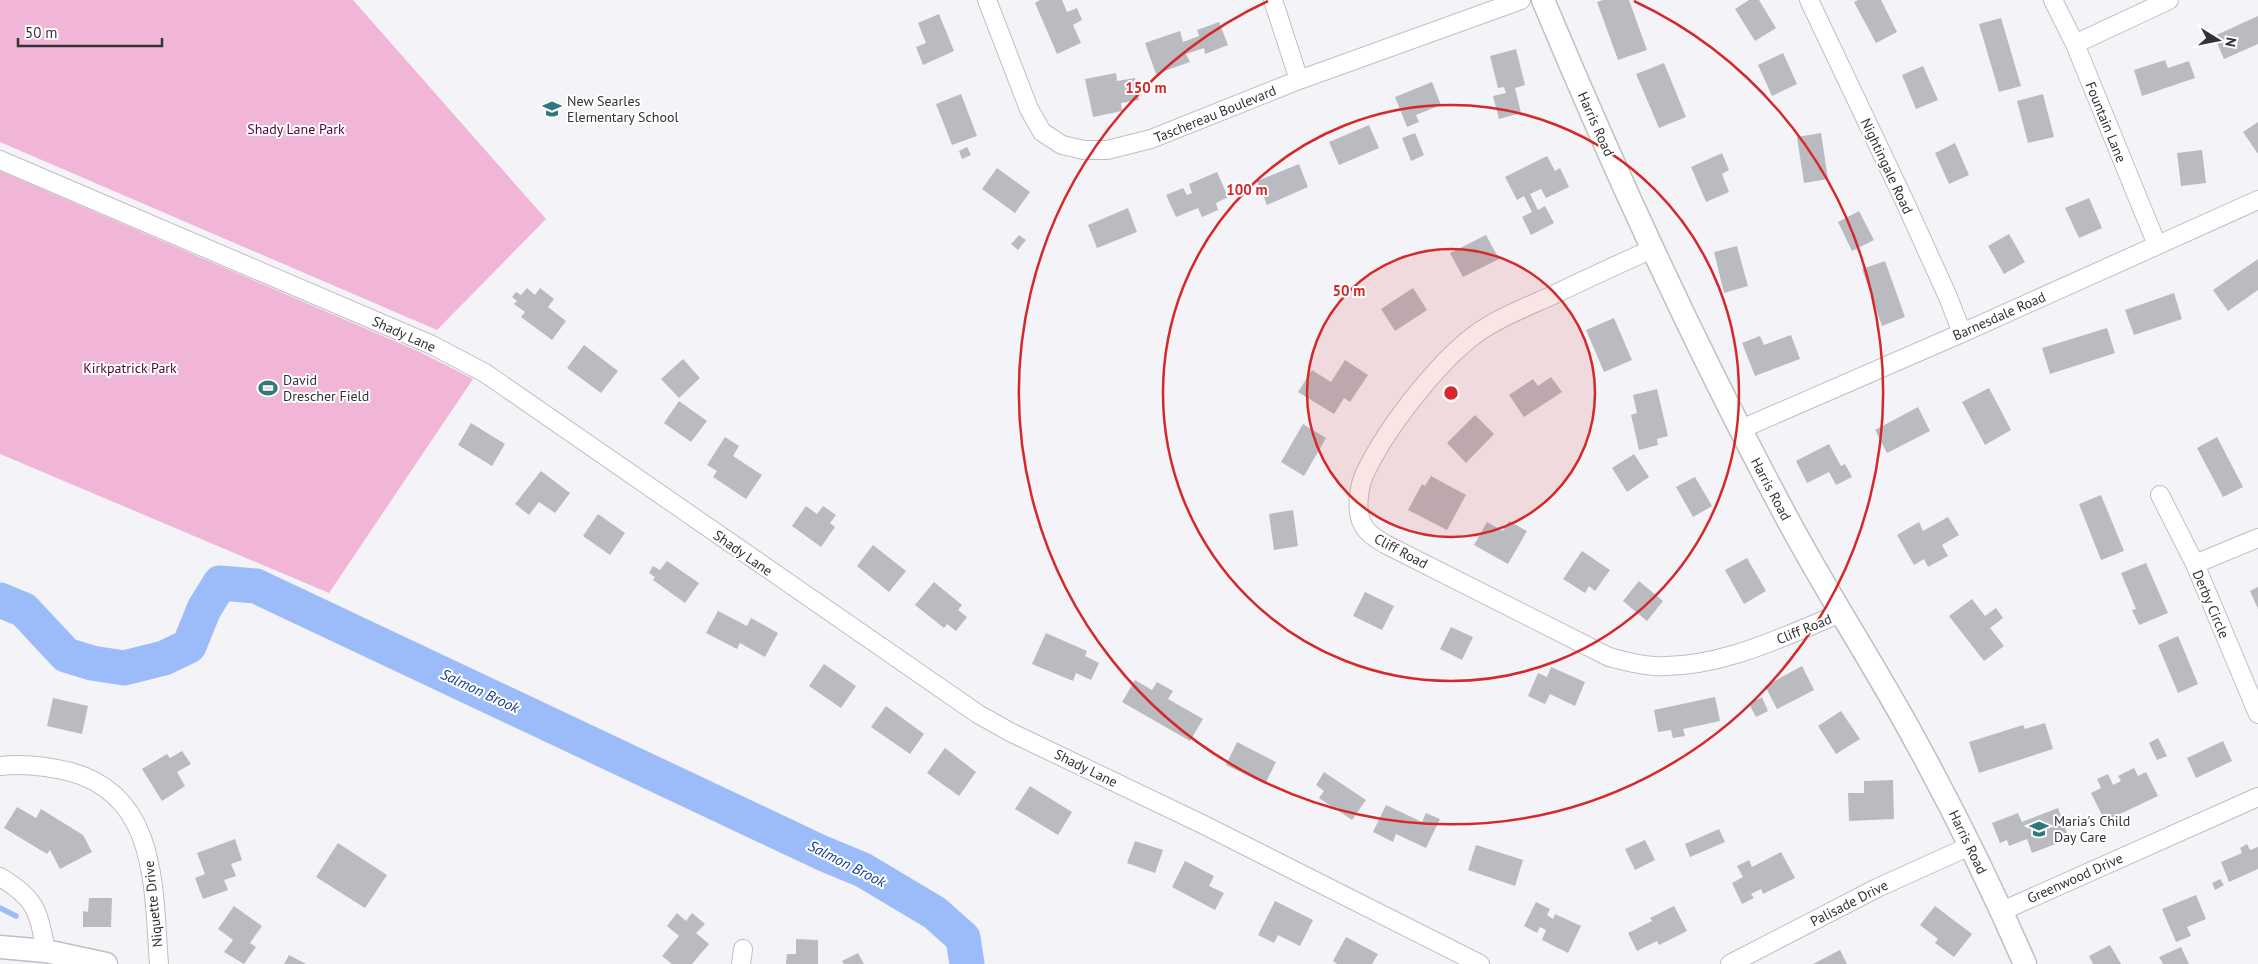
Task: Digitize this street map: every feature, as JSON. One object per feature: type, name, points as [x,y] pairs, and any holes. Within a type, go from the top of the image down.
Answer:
[{"type":"street","name":"Taschereau Boulevard","points":[[987,0],[1029,109],[1042,132],[1062,145],[1084,150],[1107,150],[1130,146],[1151,139],[1299,80],[1521,0]]},
{"type":"street","points":[[1273,0],[1299,80]]},
{"type":"street","name":"Harris Road","points":[[1543,0],[1652,249],[1739,430],[1841,614],[1914,738],[1970,846],[2026,964]]},
{"type":"street","name":"Nightingale Road","points":[[1809,0],[1904,200],[1948,297],[1962,333]]},
{"type":"street","name":"Fountain Lane","points":[[2053,0],[2074,44],[2157,245]]},
{"type":"street","points":[[2074,44],[2168,0]]},
{"type":"street","name":"Shady Lane","points":[[0,160],[432,345],[485,373],[978,714],[1010,732],[1202,824],[1480,964]]},
{"type":"street","name":"Barnesdale Road","points":[[1739,430],[1962,333],[2258,200]]},
{"type":"street","name":"Cliff Road","points":[[1652,249],[1512,313],[1466,341],[1427,381],[1384,442],[1365,474],[1360,490],[1359,507],[1362,522],[1371,536],[1386,544],[1609,656],[1630,663],[1652,666],[1675,666],[1719,659],[1762,646],[1841,614]]},
{"type":"street","name":"Derby Circle","points":[[2160,495],[2195,564],[2258,714]]},
{"type":"street","points":[[2195,564],[2258,538]]},
{"type":"street","name":"Niquette Drive","points":[[0,766],[31,764],[64,770],[104,786],[118,798],[132,816],[143,838],[151,863],[159,964]]},
{"type":"street","name":"Greenwood Drive","points":[[2002,911],[2258,797]]},
{"type":"street","name":"Palisade Drive","points":[[1730,964],[1878,888],[1970,846]]},
{"type":"street","points":[[0,876],[23,892],[32,903],[39,916],[46,951]]},
{"type":"street","points":[[0,947],[46,951],[106,964]]},
{"type":"green space","name":"Shady Lane Park","points":[[0,0],[353,0],[546,219],[437,330],[0,142]]},
{"type":"green space","name":"Kirkpatrick Park","points":[[0,171],[420,352],[473,379],[329,593],[0,454]]},
{"type":"building","points":[[1040,0],[1062,0],[1067,12],[1077,8],[1082,20],[1073,25],[1081,43],[1057,54],[1035,3]]},
{"type":"building","points":[[1603,0],[1629,0],[1647,50],[1618,60],[1597,2]]},
{"type":"building","points":[[1749,0],[1759,0],[1776,28],[1755,41],[1735,9]]},
{"type":"building","points":[[1858,0],[1881,0],[1897,32],[1876,43],[1854,2]]},
{"type":"building","points":[[939,14],[954,51],[923,65],[916,47],[926,43],[918,23]]},
{"type":"building","points":[[2258,16],[2258,44],[2224,59],[2214,36]]},
{"type":"building","points":[[2001,18],[2021,86],[1999,92],[1979,24]]},
{"type":"building","points":[[1219,22],[1228,45],[1205,54],[1204,48],[1186,54],[1190,62],[1156,74],[1145,43],[1180,31],[1183,42],[1199,36],[1197,30]]},
{"type":"building","points":[[1516,49],[1525,85],[1515,88],[1521,113],[1499,119],[1493,96],[1506,93],[1504,87],[1498,88],[1490,56]]},
{"type":"building","points":[[1783,53],[1797,84],[1772,96],[1758,65]]},
{"type":"building","points":[[2165,60],[2168,68],[2189,61],[2195,78],[2142,96],[2134,70]]},
{"type":"building","points":[[1664,63],[1686,117],[1659,128],[1636,74]]},
{"type":"building","points":[[1923,66],[1938,100],[1916,109],[1902,75]]},
{"type":"building","points":[[1116,73],[1117,81],[1135,78],[1139,100],[1121,103],[1122,111],[1093,117],[1085,79]]},
{"type":"building","points":[[1432,82],[1441,105],[1416,115],[1419,122],[1407,127],[1395,97]]},
{"type":"building","points":[[961,94],[977,136],[952,145],[936,104]]},
{"type":"building","points":[[2043,94],[2054,137],[2028,143],[2017,101]]},
{"type":"building","points":[[2258,122],[2258,154],[2243,132]]},
{"type":"building","points":[[1369,125],[1379,148],[1339,165],[1329,142]]},
{"type":"building","points":[[1415,133],[1424,155],[1411,161],[1402,138]]},
{"type":"building","points":[[1821,133],[1828,179],[1804,183],[1797,137]]},
{"type":"building","points":[[1955,143],[1969,175],[1949,184],[1935,153]]},
{"type":"building","points":[[967,147],[971,155],[962,159],[959,151]]},
{"type":"building","points":[[2202,150],[2206,183],[2181,186],[2177,153]]},
{"type":"building","points":[[1722,153],[1729,170],[1722,174],[1729,192],[1706,202],[1691,167]]},
{"type":"building","points":[[1547,156],[1555,171],[1560,168],[1569,187],[1546,198],[1541,189],[1530,194],[1538,210],[1545,206],[1554,223],[1531,235],[1522,217],[1532,212],[1524,196],[1517,200],[1505,177]]},
{"type":"building","points":[[1299,164],[1308,187],[1267,205],[1257,181]]},
{"type":"building","points":[[997,168],[1030,192],[1015,213],[982,189]]},
{"type":"building","points":[[1217,172],[1228,197],[1216,203],[1218,210],[1202,217],[1198,208],[1176,217],[1166,195],[1183,188],[1187,195],[1192,193],[1189,184]]},
{"type":"building","points":[[2089,198],[2102,228],[2079,238],[2065,208]]},
{"type":"building","points":[[1128,208],[1137,232],[1097,248],[1088,225]]},
{"type":"building","points":[[1859,211],[1874,240],[1852,251],[1838,222]]},
{"type":"building","points":[[2009,234],[2025,262],[2004,274],[1988,246]]},
{"type":"building","points":[[1019,235],[1026,240],[1018,250],[1011,244]]},
{"type":"building","points":[[1486,235],[1499,259],[1463,277],[1450,253]]},
{"type":"building","points":[[1737,246],[1748,286],[1724,293],[1714,252]]},
{"type":"building","points":[[2258,259],[2258,290],[2228,311],[2213,290]]},
{"type":"building","points":[[1885,261],[1905,317],[1882,326],[1862,269]]},
{"type":"building","points":[[527,288],[535,295],[540,288],[554,299],[548,307],[566,321],[552,340],[521,317],[525,312],[514,304],[517,301],[512,297],[516,292],[521,295]]},
{"type":"building","points":[[1413,288],[1427,310],[1395,331],[1381,309]]},
{"type":"building","points":[[2174,293],[2182,319],[2134,335],[2125,310]]},
{"type":"building","points":[[1614,318],[1632,360],[1604,372],[1586,330]]},
{"type":"building","points":[[2107,328],[2115,353],[2050,374],[2042,348]]},
{"type":"building","points":[[1791,335],[1800,359],[1755,376],[1742,343],[1760,336],[1764,345]]},
{"type":"building","points":[[584,345],[618,371],[601,393],[567,368]]},
{"type":"building","points":[[683,359],[700,378],[679,398],[661,379]]},
{"type":"building","points":[[1345,360],[1368,375],[1350,402],[1344,398],[1334,414],[1298,392],[1312,370],[1331,382]]},
{"type":"building","points":[[1551,377],[1562,392],[1524,417],[1509,395],[1533,379],[1538,386]]},
{"type":"building","points":[[1989,388],[2011,430],[1985,445],[1962,402]]},
{"type":"building","points":[[1657,389],[1668,436],[1657,439],[1658,445],[1639,450],[1631,415],[1637,413],[1633,395]]},
{"type":"building","points":[[679,401],[707,421],[691,442],[664,423]]},
{"type":"building","points":[[1918,407],[1930,431],[1887,453],[1875,430]]},
{"type":"building","points":[[1475,415],[1494,434],[1466,463],[1447,443]]},
{"type":"building","points":[[471,423],[505,444],[492,466],[458,445]]},
{"type":"building","points":[[1303,424],[1326,438],[1304,476],[1281,462]]},
{"type":"building","points":[[725,437],[739,446],[733,456],[762,475],[746,499],[713,477],[717,471],[707,465]]},
{"type":"building","points":[[2217,437],[2243,487],[2223,497],[2197,448]]},
{"type":"building","points":[[1829,444],[1841,466],[1845,464],[1852,477],[1836,485],[1829,472],[1807,483],[1796,461]]},
{"type":"building","points":[[1634,454],[1649,477],[1627,492],[1612,468]]},
{"type":"building","points":[[541,471],[570,493],[555,513],[539,502],[529,515],[515,504]]},
{"type":"building","points":[[1431,476],[1466,495],[1447,530],[1408,510],[1422,484],[1425,486]]},
{"type":"building","points":[[1695,477],[1712,506],[1693,517],[1676,487]]},
{"type":"building","points":[[2101,495],[2124,551],[2101,560],[2079,504]]},
{"type":"building","points":[[806,506],[817,514],[823,506],[836,515],[830,523],[835,527],[821,547],[792,526]]},
{"type":"building","points":[[1293,510],[1298,546],[1274,550],[1269,514]]},
{"type":"building","points":[[598,514],[625,533],[610,555],[583,536]]},
{"type":"building","points":[[1948,517],[1959,535],[1942,545],[1948,556],[1928,567],[1924,559],[1914,565],[1897,535],[1919,522],[1923,531]]},
{"type":"building","points":[[1509,521],[1527,531],[1508,564],[1474,545],[1487,522],[1503,531]]},
{"type":"building","points":[[873,545],[906,571],[889,592],[857,566]]},
{"type":"building","points":[[1582,551],[1610,570],[1595,591],[1589,586],[1585,593],[1563,579]]},
{"type":"building","points":[[1747,558],[1766,591],[1744,604],[1725,570]]},
{"type":"building","points":[[667,561],[699,583],[685,603],[653,580],[655,577],[649,573],[653,566],[660,570]]},
{"type":"building","points":[[2146,563],[2168,613],[2139,625],[2132,610],[2136,609],[2121,573]]},
{"type":"building","points":[[1639,581],[1663,601],[1647,621],[1623,601]]},
{"type":"building","points":[[934,582],[962,605],[958,610],[967,617],[956,631],[947,624],[944,628],[915,605]]},
{"type":"building","points":[[2258,587],[2258,609],[2250,591]]},
{"type":"building","points":[[1365,592],[1394,606],[1382,630],[1353,616]]},
{"type":"building","points":[[1972,599],[1985,616],[1996,608],[2003,618],[1990,628],[2004,646],[1984,661],[1949,616]]},
{"type":"building","points":[[718,611],[747,626],[751,618],[778,633],[765,657],[740,643],[737,649],[706,633]]},
{"type":"building","points":[[1451,627],[1473,637],[1462,660],[1440,649]]},
{"type":"building","points":[[1046,633],[1087,651],[1085,656],[1099,663],[1091,680],[1076,673],[1073,681],[1032,664]]},
{"type":"building","points":[[2178,636],[2198,684],[2178,693],[2158,645]]},
{"type":"building","points":[[824,664],[856,686],[841,708],[809,686]]},
{"type":"building","points":[[1802,666],[1814,690],[1777,709],[1765,686]]},
{"type":"building","points":[[1551,667],[1585,682],[1575,706],[1550,694],[1545,704],[1528,696],[1538,673],[1547,677]]},
{"type":"building","points":[[1135,680],[1152,690],[1157,682],[1173,691],[1168,699],[1203,719],[1190,741],[1122,702]]},
{"type":"building","points":[[1715,697],[1720,721],[1683,729],[1685,736],[1673,738],[1671,730],[1658,732],[1654,710]]},
{"type":"building","points":[[1762,697],[1768,711],[1756,717],[1749,704]]},
{"type":"building","points":[[53,698],[88,706],[82,734],[47,726]]},
{"type":"building","points":[[886,706],[924,734],[910,754],[871,727]]},
{"type":"building","points":[[1841,711],[1860,739],[1836,754],[1818,726]]},
{"type":"building","points":[[2045,723],[2053,749],[1979,773],[1969,742],[2023,725],[2025,729]]},
{"type":"building","points":[[2158,738],[2167,756],[2157,760],[2149,743]]},
{"type":"building","points":[[2223,741],[2232,761],[2196,778],[2187,758]]},
{"type":"building","points":[[1237,742],[1276,762],[1265,784],[1226,765]]},
{"type":"building","points":[[945,748],[976,772],[959,796],[927,773]]},
{"type":"building","points":[[182,751],[191,764],[177,772],[185,786],[162,801],[142,769],[167,754],[170,758]]},
{"type":"building","points":[[2134,768],[2138,776],[2146,772],[2158,796],[2105,821],[2091,793],[2101,788],[2097,779],[2108,774],[2113,785],[2121,781],[2118,776]]},
{"type":"building","points":[[1324,772],[1366,800],[1352,820],[1319,798],[1324,791],[1316,785]]},
{"type":"building","points":[[1893,780],[1894,819],[1849,821],[1848,793],[1864,793],[1864,781]]},
{"type":"building","points":[[1030,786],[1072,812],[1058,835],[1015,809]]},
{"type":"building","points":[[1386,805],[1422,822],[1426,813],[1440,819],[1426,848],[1396,834],[1393,842],[1373,832]]},
{"type":"building","points":[[17,807],[36,818],[41,809],[83,835],[92,852],[60,869],[50,850],[47,854],[4,828]]},
{"type":"building","points":[[2058,808],[2069,839],[2032,853],[2027,839],[2009,846],[2007,840],[2000,843],[1992,823],[2018,813],[2022,822]]},
{"type":"building","points":[[1719,829],[1725,842],[1690,857],[1685,844]]},
{"type":"building","points":[[235,839],[242,860],[231,864],[236,876],[224,880],[228,890],[203,899],[195,878],[205,874],[197,853]]},
{"type":"building","points":[[1645,840],[1655,860],[1635,870],[1625,849]]},
{"type":"building","points":[[1135,841],[1163,850],[1155,873],[1127,863]]},
{"type":"building","points":[[338,843],[387,875],[365,908],[316,877]]},
{"type":"building","points":[[2247,844],[2250,850],[2258,847],[2258,869],[2229,882],[2221,862],[2242,853],[2240,848]]},
{"type":"building","points":[[1476,845],[1523,860],[1515,886],[1468,870]]},
{"type":"building","points":[[1781,852],[1795,878],[1763,894],[1761,889],[1751,894],[1754,898],[1742,904],[1732,883],[1743,877],[1737,866],[1749,860],[1752,867]]},
{"type":"building","points":[[1185,861],[1214,876],[1209,886],[1224,893],[1215,910],[1172,887]]},
{"type":"building","points":[[2220,879],[2224,885],[2215,890],[2212,883]]},
{"type":"building","points":[[2196,895],[2206,919],[2187,927],[2191,936],[2176,942],[2162,909]]},
{"type":"building","points":[[89,898],[112,898],[111,927],[83,927],[83,911],[88,912]]},
{"type":"building","points":[[1275,901],[1313,920],[1300,946],[1278,935],[1274,943],[1258,935]]},
{"type":"building","points":[[1536,902],[1550,909],[1547,915],[1553,919],[1555,914],[1581,926],[1568,953],[1542,940],[1546,930],[1540,927],[1537,933],[1524,926]]},
{"type":"building","points":[[234,906],[262,926],[250,943],[256,947],[244,964],[224,952],[233,940],[218,929]]},
{"type":"building","points":[[1674,906],[1687,931],[1659,945],[1657,941],[1637,951],[1628,933],[1652,921],[1650,918]]},
{"type":"building","points":[[1935,906],[1972,934],[1954,957],[1935,943],[1938,939],[1920,925]]},
{"type":"building","points":[[677,913],[686,921],[692,913],[705,924],[696,933],[709,944],[692,964],[672,964],[662,956],[679,936],[667,926]]},
{"type":"building","points":[[1346,937],[1378,954],[1372,964],[1337,964],[1333,961]]},
{"type":"building","points":[[796,939],[818,940],[818,964],[786,964],[787,954],[796,954]]},
{"type":"building","points":[[2110,945],[2121,964],[2093,964],[2089,956]]},
{"type":"building","points":[[2181,947],[2189,964],[2163,964],[2159,957]]},
{"type":"building","points":[[1840,950],[1847,964],[1813,964]]},
{"type":"building","points":[[858,953],[864,964],[844,964],[842,961]]},
{"type":"building","points":[[289,955],[306,964],[284,964]]},
{"type":"waterway","name":"Salmon Brook","points":[[0,600],[24,610],[66,655],[92,663],[124,668],[164,658],[189,646],[204,609],[220,583],[256,586],[822,853],[863,870],[935,913],[963,938],[967,964]]},
{"type":"waterway","points":[[0,908],[16,916]]},
{"type":"place","name":"New Searles Elementary School","points":[[552,109]]},
{"type":"place","name":"David Drescher Field","points":[[268,388]]},
{"type":"place","name":"Maria's Child Day Care","points":[[2039,829]]}]
